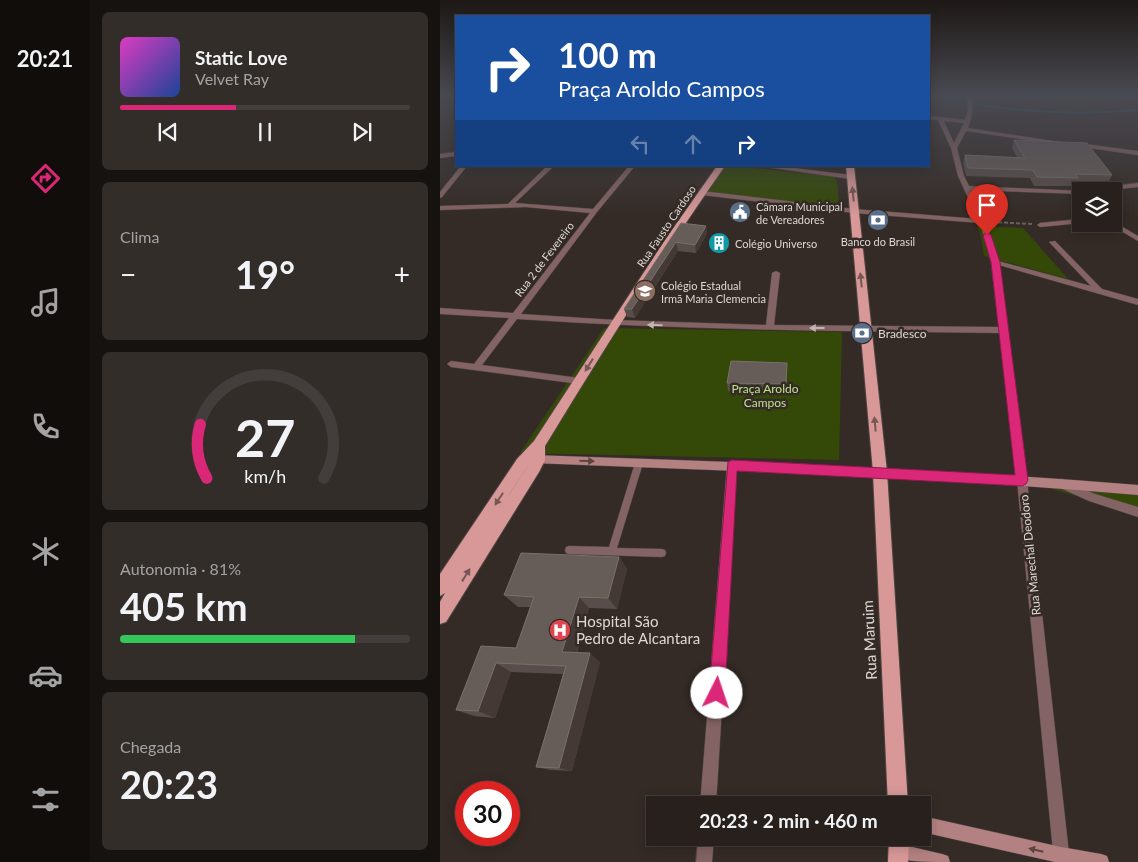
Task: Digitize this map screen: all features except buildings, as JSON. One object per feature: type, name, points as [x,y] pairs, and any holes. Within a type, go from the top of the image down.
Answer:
[{"type":"main road","name":"Rua Fausto Cardoso","points":[[615,323],[720,167]]},
{"type":"main road","points":[[850,167],[880,472]]},
{"type":"main road","points":[[440,616],[534,455],[615,323]]},
{"type":"main road","points":[[440,588],[534,455]]},
{"type":"main road","name":"Rua Maruim","points":[[880,472],[898,796]]},
{"type":"street","name":"Rua Marechal Deodoro","points":[[947,135],[954,148],[967,188],[983,221],[995,262],[1022,480],[1062,859]]},
{"type":"street","points":[[954,148],[961,135]]},
{"type":"street","points":[[1009,135],[1138,153]]},
{"type":"street","points":[[440,156],[455,154]]},
{"type":"street","points":[[440,196],[463,167]]},
{"type":"street","points":[[509,206],[550,167]]},
{"type":"street","name":"Rua 2 de Fevereiro","points":[[476,367],[595,211],[631,167]]},
{"type":"street","points":[[769,167],[851,177]]},
{"type":"street","points":[[1122,187],[1138,185]]},
{"type":"street","points":[[967,188],[1072,193]]},
{"type":"street","points":[[702,193],[854,211],[983,221]]},
{"type":"street","points":[[440,208],[541,206],[595,211]]},
{"type":"street","points":[[1040,225],[1072,222]]},
{"type":"street","points":[[1122,230],[1138,240]]},
{"type":"street","points":[[1053,242],[1098,289]]},
{"type":"street","points":[[995,262],[1098,289],[1138,302]]},
{"type":"street","points":[[770,328],[776,273]]},
{"type":"street","points":[[440,311],[615,323],[770,328],[1003,330]]},
{"type":"street","points":[[451,364],[579,381]]},
{"type":"street","points":[[534,455],[638,463],[732,465],[1022,480],[1138,490]]},
{"type":"street","points":[[709,796],[732,465]]},
{"type":"street","points":[[1062,484],[1093,498],[1138,512]]},
{"type":"street","points":[[931,826],[1062,859],[1101,862]]},
{"type":"street","points":[[704,862],[705,846]]},
{"type":"street","points":[[898,850],[942,862]]},
{"type":"lane","points":[[612,552],[638,463]]},
{"type":"lane","points":[[569,550],[662,553]]},
{"type":"path","points":[[983,221],[1040,225]]},
{"type":"green space","points":[[715,167],[747,167],[834,177],[837,181],[839,202],[833,206],[824,206],[703,191],[702,189]]},
{"type":"green space","points":[[977,226],[1023,228],[1068,279],[984,256]]},
{"type":"green space","name":"Praça Aroldo Campos","points":[[604,328],[842,332],[839,460],[520,453]]},
{"type":"green space","points":[[1035,484],[1138,494],[1138,514]]},
{"type":"place","name":"Câmara Municipal de Vereadores","points":[[740,212]]},
{"type":"place","name":"Banco do Brasil","points":[[878,220]]},
{"type":"place","name":"Colégio Universo","points":[[719,243]]},
{"type":"place","name":"Colégio Estadual Irmã Maria Clemencia","points":[[645,291]]},
{"type":"place","name":"Bradesco","points":[[862,333]]},
{"type":"place","name":"Hospital São Pedro de Alcantara","points":[[560,630]]},
{"type":"route","points":[[717,693],[732,465],[1022,480],[995,262],[987,235]]}]
